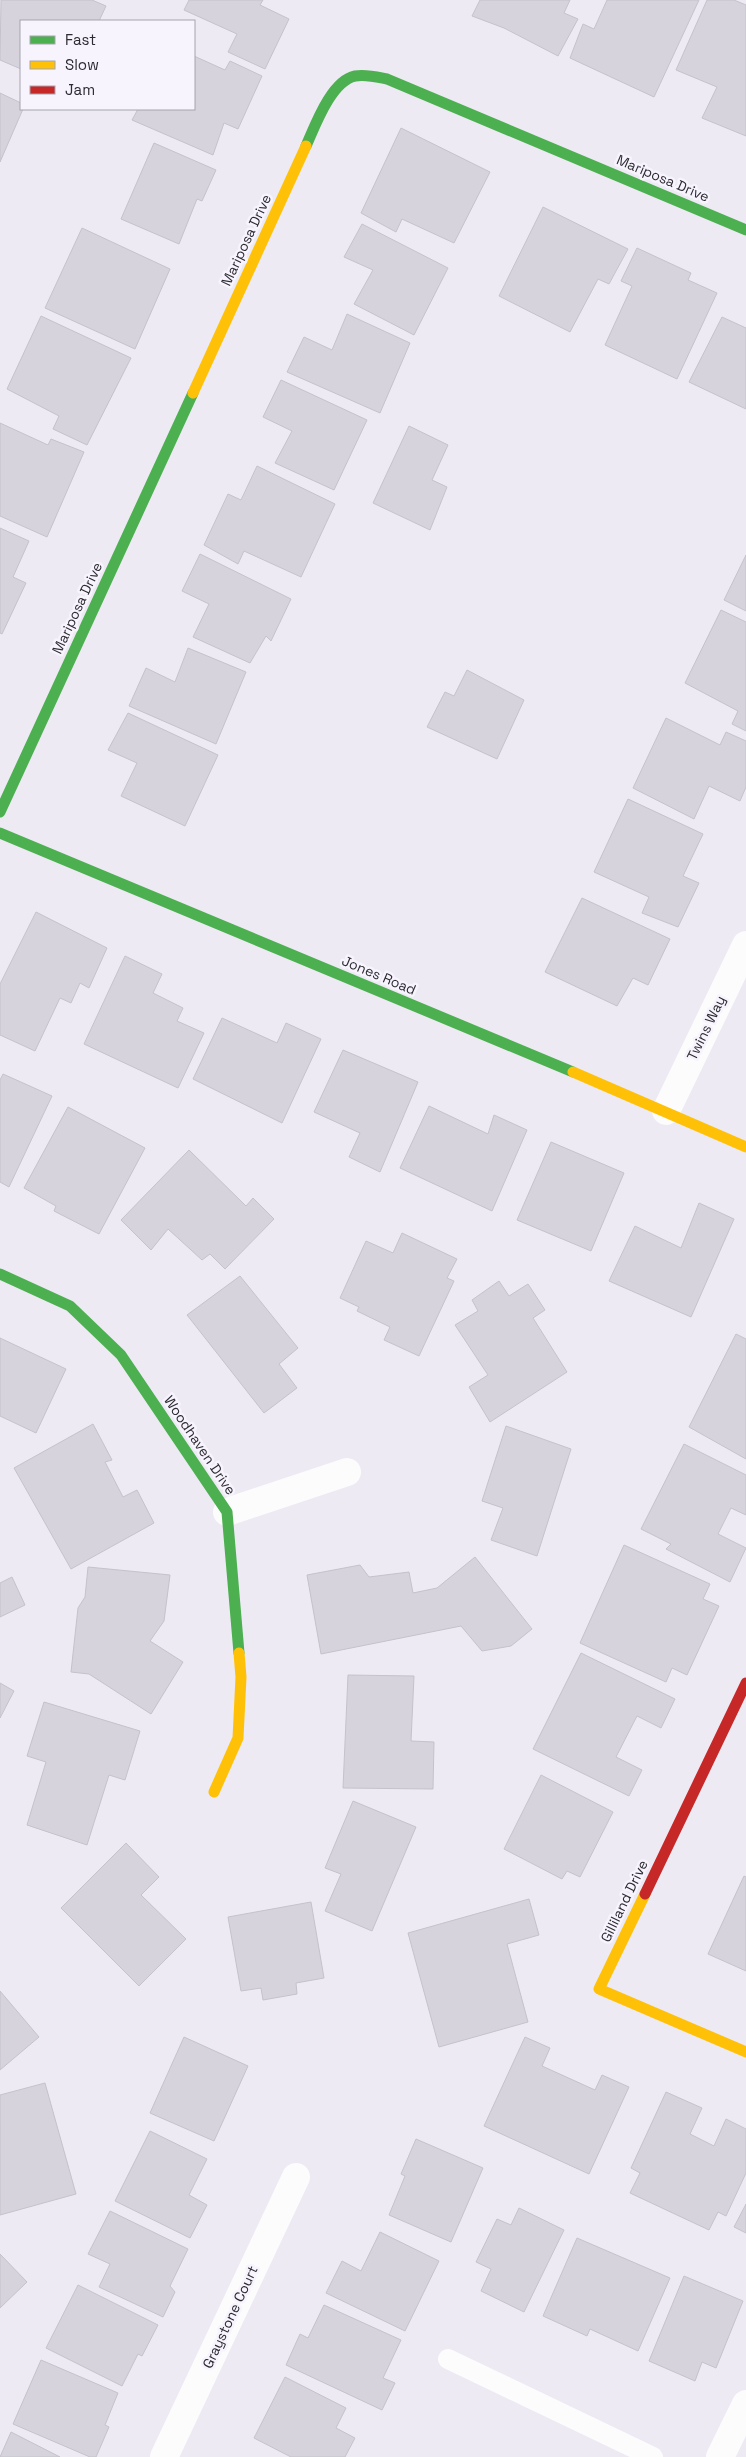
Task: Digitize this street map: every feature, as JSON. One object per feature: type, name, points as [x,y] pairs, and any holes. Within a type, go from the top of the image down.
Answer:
[{"type":"street","name":"Mariposa Drive","points":[[0,812],[323,109],[341,82],[362,74],[387,79],[746,230]]},
{"type":"street","name":"Jones Road","points":[[0,833],[666,1111],[746,1147]]},
{"type":"street","name":"Twins Way","points":[[666,1111],[746,945]]},
{"type":"street","name":"Woodhaven Drive","points":[[0,1274],[70,1306],[121,1355],[227,1512],[241,1676],[238,1738],[214,1792]]},
{"type":"street","points":[[227,1512],[347,1472]]},
{"type":"street","name":"Gilliland Drive","points":[[746,1683],[599,1989],[746,2052]]},
{"type":"street","name":"Graystone Court","points":[[164,2457],[296,2177]]},
{"type":"street","points":[[720,2457],[746,2404]]},
{"type":"lane","points":[[448,2359],[653,2457]]},
{"type":"building","points":[[1,0],[92,0],[106,6],[99,20],[20,20],[20,69],[0,60]]},
{"type":"building","points":[[189,0],[263,0],[260,5],[289,19],[265,69],[228,52],[237,34],[184,10]]},
{"type":"building","points":[[480,0],[570,0],[564,13],[578,19],[558,56],[504,28],[472,16]]},
{"type":"building","points":[[607,0],[699,0],[654,97],[570,58],[583,24],[594,29]]},
{"type":"building","points":[[707,0],[734,0],[746,5],[746,136],[702,118],[717,87],[676,70]]},
{"type":"building","points":[[195,56],[225,70],[230,61],[262,76],[238,129],[224,123],[213,155],[132,120],[137,110],[195,110]]},
{"type":"building","points":[[0,93],[20,103],[20,110],[23,110],[0,162]]},
{"type":"building","points":[[401,128],[490,172],[454,243],[402,219],[396,232],[361,213]]},
{"type":"building","points":[[154,143],[216,170],[202,201],[197,199],[179,244],[121,219]]},
{"type":"building","points":[[543,207],[628,249],[609,284],[598,279],[570,332],[499,296]]},
{"type":"building","points":[[362,224],[448,268],[414,335],[354,304],[373,270],[344,257]]},
{"type":"building","points":[[82,228],[170,269],[135,349],[45,308]]},
{"type":"building","points":[[637,248],[691,273],[688,280],[717,293],[677,379],[605,345],[632,286],[621,281]]},
{"type":"building","points":[[347,314],[410,343],[380,413],[287,372],[304,337],[332,350]]},
{"type":"building","points":[[41,316],[131,358],[87,445],[53,429],[59,416],[7,389]]},
{"type":"building","points":[[722,317],[746,328],[746,409],[689,382]]},
{"type":"building","points":[[281,380],[367,420],[334,490],[275,463],[292,431],[263,417]]},
{"type":"building","points":[[0,423],[48,445],[51,439],[84,452],[47,537],[0,516]]},
{"type":"building","points":[[409,426],[448,445],[432,480],[447,487],[430,530],[373,503]]},
{"type":"building","points":[[257,466],[335,504],[301,577],[244,551],[238,564],[204,545],[228,494],[241,500]]},
{"type":"building","points":[[0,528],[29,541],[13,577],[26,583],[2,634],[0,633]]},
{"type":"building","points":[[200,554],[291,599],[271,641],[266,636],[250,663],[193,637],[209,604],[182,591]]},
{"type":"building","points":[[746,555],[746,611],[724,600]]},
{"type":"building","points":[[721,610],[746,622],[746,731],[732,724],[738,711],[685,683]]},
{"type":"building","points":[[188,648],[246,672],[216,744],[129,706],[146,668],[175,682]]},
{"type":"building","points":[[467,670],[524,700],[497,759],[427,727],[445,692],[454,696]]},
{"type":"building","points":[[128,713],[218,755],[185,826],[121,796],[137,763],[108,750]]},
{"type":"building","points":[[666,718],[720,745],[726,732],[746,741],[746,787],[740,801],[709,786],[694,819],[633,788]]},
{"type":"building","points":[[628,799],[703,834],[683,876],[699,883],[678,927],[642,913],[649,897],[594,872]]},
{"type":"building","points":[[582,898],[670,939],[648,985],[633,978],[617,1006],[545,972]]},
{"type":"building","points":[[36,912],[107,948],[89,988],[80,983],[71,1003],[60,998],[35,1051],[0,1035],[0,984]]},
{"type":"building","points":[[125,956],[162,974],[153,993],[183,1008],[177,1021],[204,1033],[178,1088],[84,1044]]},
{"type":"building","points":[[222,1018],[277,1043],[286,1023],[321,1039],[282,1123],[193,1079]]},
{"type":"building","points":[[343,1050],[418,1082],[380,1172],[349,1157],[360,1133],[314,1112]]},
{"type":"building","points":[[3,1074],[52,1096],[9,1187],[0,1182],[0,1080]]},
{"type":"building","points":[[429,1106],[488,1134],[494,1115],[527,1130],[492,1211],[400,1168]]},
{"type":"building","points":[[68,1107],[145,1148],[99,1234],[54,1211],[56,1206],[24,1188]]},
{"type":"building","points":[[551,1142],[624,1173],[591,1251],[517,1220]]},
{"type":"building","points":[[189,1150],[246,1206],[253,1198],[274,1219],[225,1269],[210,1254],[202,1260],[168,1229],[151,1250],[121,1220]]},
{"type":"building","points":[[699,1203],[734,1219],[691,1317],[609,1281],[635,1226],[681,1248]]},
{"type":"building","points":[[402,1233],[457,1259],[447,1278],[454,1281],[419,1356],[384,1340],[390,1327],[357,1311],[359,1307],[340,1298],[366,1241],[393,1253]]},
{"type":"building","points":[[240,1276],[298,1348],[279,1364],[297,1388],[264,1413],[187,1315]]},
{"type":"building","points":[[499,1281],[509,1296],[528,1284],[545,1310],[533,1318],[567,1372],[490,1422],[469,1387],[488,1375],[455,1325],[478,1311],[472,1300]]},
{"type":"building","points":[[736,1334],[746,1339],[746,1459],[689,1427]]},
{"type":"building","points":[[0,1338],[66,1369],[36,1433],[0,1416]]},
{"type":"building","points":[[93,1424],[112,1460],[105,1462],[123,1497],[137,1490],[154,1523],[71,1569],[14,1468]]},
{"type":"building","points":[[506,1426],[571,1449],[537,1556],[491,1540],[503,1508],[482,1501]]},
{"type":"building","points":[[684,1444],[746,1475],[746,1515],[731,1508],[718,1534],[746,1548],[730,1582],[666,1549],[671,1544],[641,1529]]},
{"type":"building","points":[[624,1545],[710,1584],[703,1599],[719,1606],[687,1675],[672,1668],[666,1682],[580,1643]]},
{"type":"building","points":[[475,1557],[532,1629],[511,1646],[482,1651],[461,1626],[321,1654],[307,1575],[360,1565],[369,1577],[409,1572],[413,1593],[437,1588]]},
{"type":"building","points":[[88,1567],[170,1575],[164,1621],[150,1641],[183,1662],[151,1714],[89,1674],[71,1672],[78,1608],[85,1597]]},
{"type":"building","points":[[12,1577],[25,1605],[0,1617],[0,1583]]},
{"type":"building","points":[[581,1653],[675,1699],[661,1728],[637,1716],[616,1757],[642,1770],[629,1796],[533,1749]]},
{"type":"building","points":[[348,1675],[414,1676],[411,1741],[434,1742],[433,1789],[343,1788]]},
{"type":"building","points":[[0,1683],[14,1691],[0,1718]]},
{"type":"building","points":[[44,1702],[140,1731],[125,1780],[109,1775],[87,1845],[27,1825],[46,1762],[27,1756]]},
{"type":"building","points":[[541,1775],[613,1812],[580,1877],[567,1871],[562,1879],[504,1849]]},
{"type":"building","points":[[353,1801],[416,1827],[372,1931],[325,1911],[341,1874],[325,1868]]},
{"type":"building","points":[[126,1843],[159,1877],[141,1895],[186,1939],[139,1986],[61,1908]]},
{"type":"building","points":[[744,1876],[746,1877],[746,1971],[708,1954]]},
{"type":"building","points":[[529,1899],[539,1935],[507,1944],[528,2022],[439,2047],[408,1933]]},
{"type":"building","points":[[311,1902],[324,1978],[296,1983],[297,1994],[263,2000],[261,1988],[241,1991],[228,1917]]},
{"type":"building","points":[[0,1991],[39,2037],[0,2070]]},
{"type":"building","points":[[184,2037],[248,2066],[214,2141],[150,2113]]},
{"type":"building","points":[[525,2037],[550,2048],[542,2066],[595,2090],[602,2075],[629,2087],[589,2174],[484,2126]]},
{"type":"building","points":[[45,2083],[76,2194],[0,2215],[0,2095]]},
{"type":"building","points":[[666,2092],[702,2108],[690,2134],[714,2146],[726,2119],[746,2129],[746,2173],[726,2216],[718,2212],[709,2230],[630,2193],[640,2173],[631,2168]]},
{"type":"building","points":[[150,2131],[207,2159],[189,2195],[207,2205],[190,2238],[115,2201]]},
{"type":"building","points":[[416,2139],[483,2168],[451,2242],[389,2215],[405,2176],[401,2174]]},
{"type":"building","points":[[746,2204],[746,2233],[734,2227]]},
{"type":"building","points":[[519,2208],[564,2230],[524,2312],[481,2291],[491,2269],[476,2262],[497,2219],[511,2225]]},
{"type":"building","points":[[110,2211],[188,2249],[170,2286],[175,2292],[163,2317],[99,2287],[110,2264],[88,2254]]},
{"type":"building","points":[[380,2232],[439,2261],[405,2331],[326,2293],[342,2261],[361,2271]]},
{"type":"building","points":[[577,2238],[670,2278],[638,2351],[590,2329],[587,2336],[543,2316]]},
{"type":"building","points":[[0,2254],[27,2282],[0,2308]]},
{"type":"building","points":[[684,2276],[743,2301],[716,2368],[702,2362],[695,2381],[649,2361]]},
{"type":"building","points":[[78,2285],[158,2325],[142,2356],[138,2354],[122,2386],[46,2348]]},
{"type":"building","points":[[324,2305],[401,2340],[383,2378],[395,2383],[382,2410],[286,2365],[300,2334],[308,2338]]},
{"type":"building","points":[[41,2360],[118,2393],[105,2425],[109,2427],[96,2457],[90,2457],[13,2424]]},
{"type":"building","points":[[285,2377],[346,2408],[336,2428],[355,2438],[345,2457],[291,2457],[254,2438]]},
{"type":"building","points":[[11,2432],[60,2457],[0,2457]]},
{"type":"traffic: fast","points":[[306,146],[319,116],[338,86],[355,76],[363,75],[387,79],[746,230]]},
{"type":"traffic: fast","points":[[0,812],[193,393]]},
{"type":"traffic: fast","points":[[0,833],[573,1072]]},
{"type":"traffic: fast","points":[[0,1274],[70,1306],[121,1355],[227,1512],[239,1653]]},
{"type":"traffic: slow","points":[[193,393],[306,146]]},
{"type":"traffic: slow","points":[[573,1072],[746,1147]]},
{"type":"traffic: slow","points":[[214,1792],[238,1738],[241,1677],[239,1653]]},
{"type":"traffic: slow","points":[[645,1894],[599,1989],[746,2052]]},
{"type":"traffic: jam","points":[[645,1894],[746,1683]]}]
